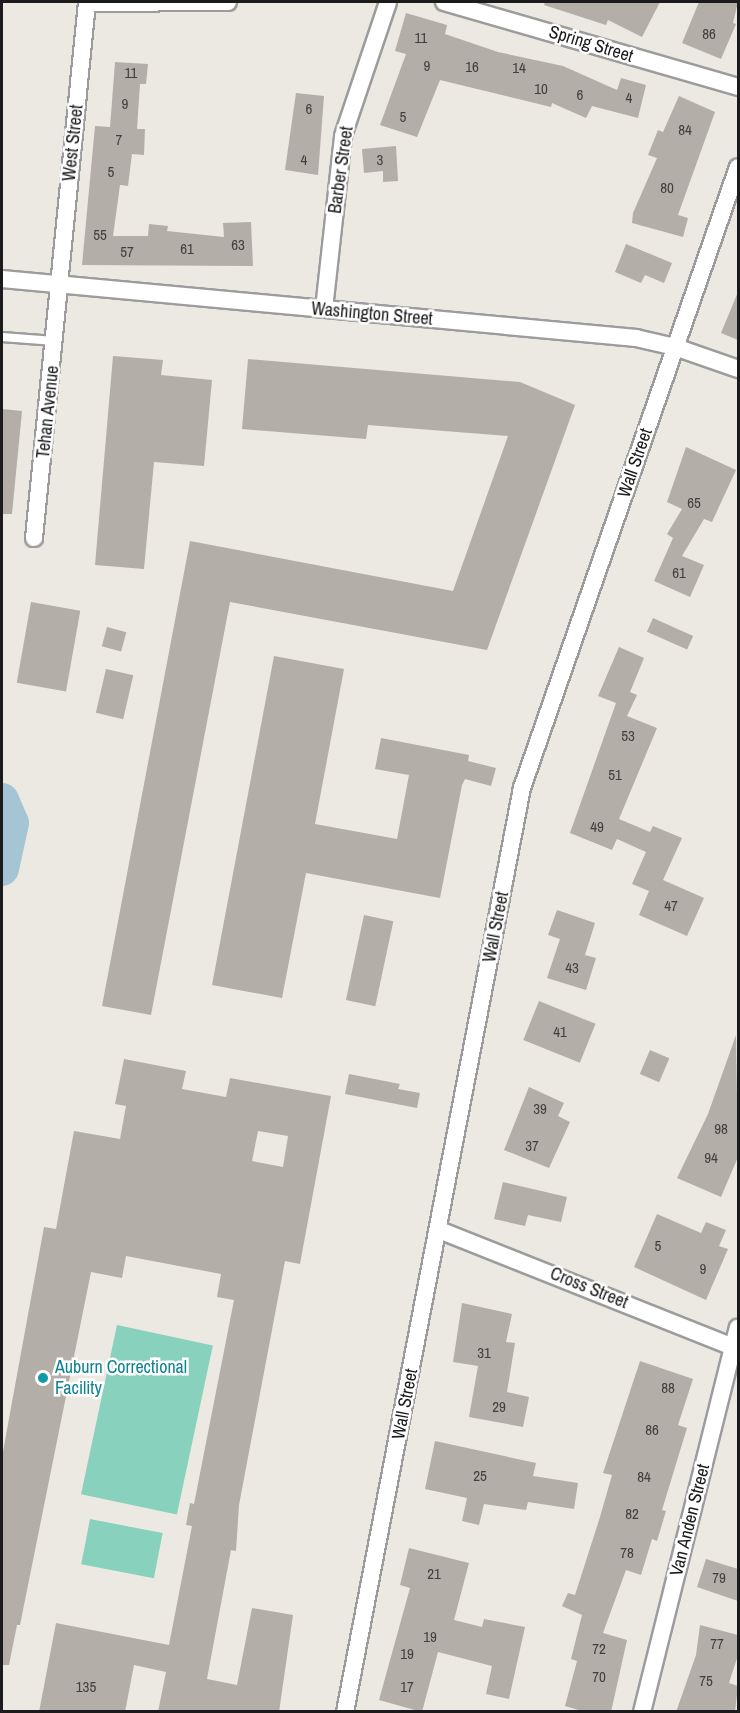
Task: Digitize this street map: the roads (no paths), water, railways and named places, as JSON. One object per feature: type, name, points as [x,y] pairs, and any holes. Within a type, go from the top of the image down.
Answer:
[{"type":"street","points":[[87,2],[228,2]]},
{"type":"street","name":"West Street","points":[[59,285],[87,2]]},
{"type":"street","name":"Barber Street","points":[[324,309],[343,136],[388,2]]},
{"type":"street","name":"Spring Street","points":[[444,2],[738,87]]},
{"type":"street","name":"Wall Street","points":[[345,1712],[522,788],[738,167]]},
{"type":"street","name":"Washington Street","points":[[2,279],[636,338],[675,347],[738,369]]},
{"type":"street","name":"Tehan Avenue","points":[[34,538],[59,285]]},
{"type":"street","name":"Cross Street","points":[[439,1230],[736,1348]]},
{"type":"street","name":"Van Anden Street","points":[[642,1712],[736,1348],[738,1328]]},
{"type":"lane","points":[[2,337],[55,341]]},
{"type":"waterway","points":[[2,800],[12,823],[2,869]]},
{"type":"place","name":"Auburn Correctional Facility","points":[[43,1378]]}]
